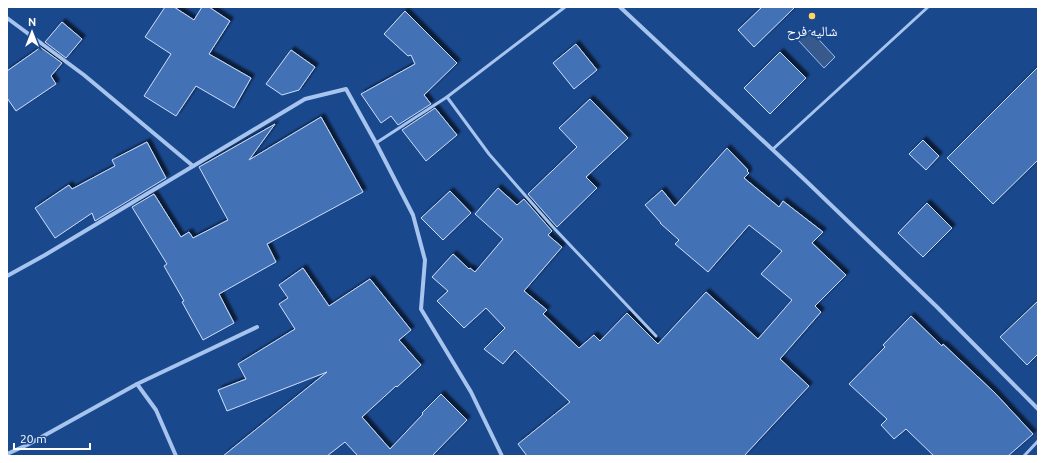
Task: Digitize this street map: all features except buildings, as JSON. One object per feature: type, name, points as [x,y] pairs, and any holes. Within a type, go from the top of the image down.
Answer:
[{"type":"street","points":[[620,7],[772,149],[937,307],[1038,409]]},
{"type":"street","points":[[7,18],[84,75],[192,166]]},
{"type":"street","points":[[7,276],[45,255],[305,98],[346,89],[376,142],[413,215],[425,260],[421,309],[471,392],[502,456]]},
{"type":"street","points":[[7,454],[29,444],[137,384],[257,327]]},
{"type":"street","points":[[137,384],[156,410],[176,456]]},
{"type":"lane","points":[[376,142],[447,97],[565,7]]},
{"type":"lane","points":[[772,149],[928,7]]},
{"type":"lane","points":[[447,97],[489,154],[552,226],[656,336]]},
{"type":"lane","points":[[1024,456],[1038,441]]},
{"type":"water","points":[[810,30],[835,57],[824,68],[798,40]]},
{"type":"place","name":"شاليه فرح","points":[[812,16]]}]
